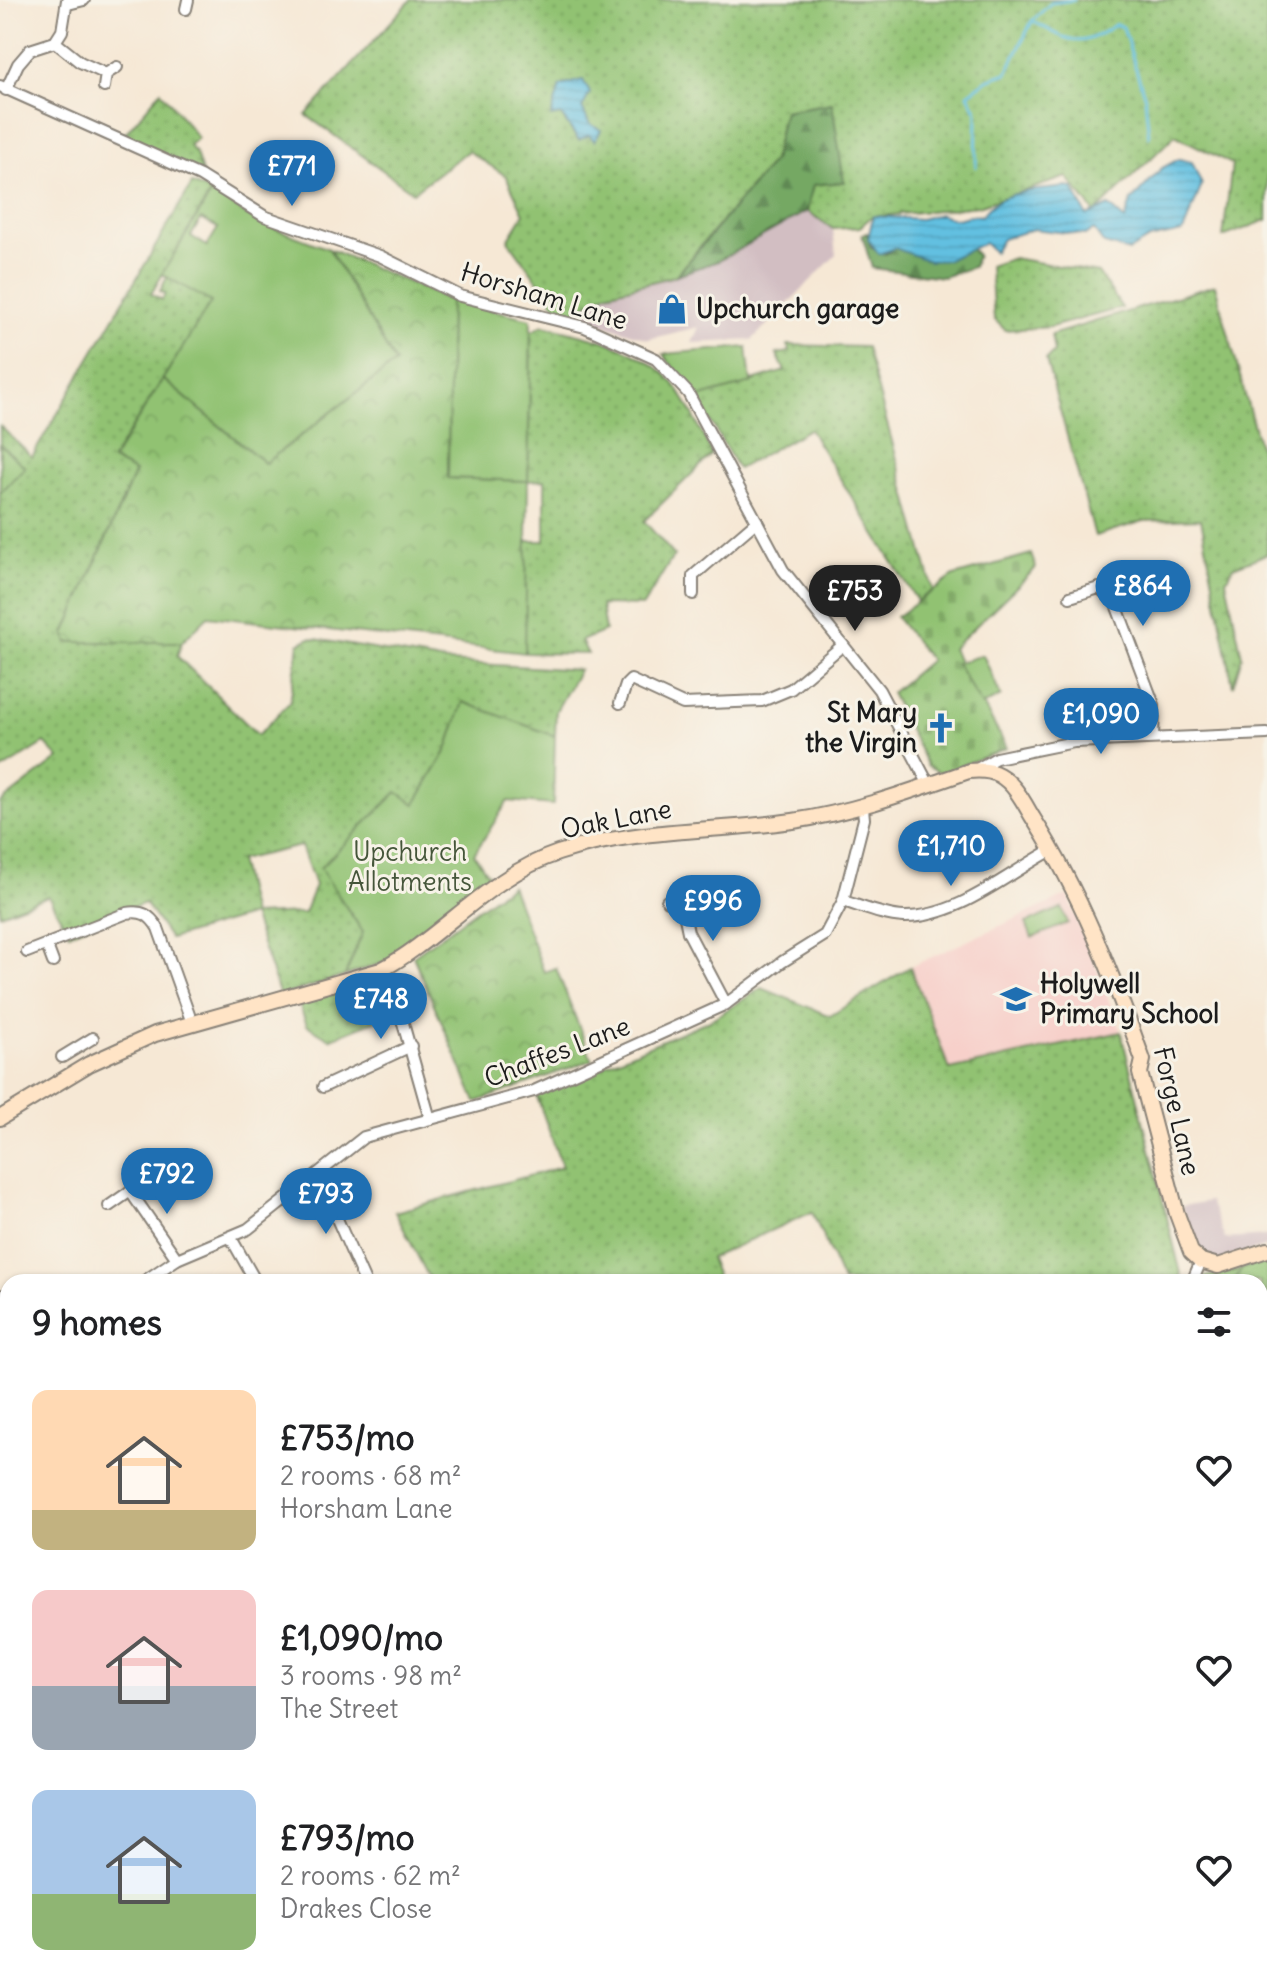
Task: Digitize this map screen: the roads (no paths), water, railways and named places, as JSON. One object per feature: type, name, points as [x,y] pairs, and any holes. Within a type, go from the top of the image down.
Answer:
[{"type":"street","points":[[3,88],[30,50],[55,42],[62,31],[68,2],[84,0]]},
{"type":"street","points":[[55,42],[80,62],[106,74]]},
{"type":"street","points":[[104,87],[106,74],[117,67]]},
{"type":"street","name":"Horsham Lane","points":[[3,88],[200,176],[264,216],[380,256],[460,296],[585,327],[643,351],[668,369],[686,390],[783,570],[879,690],[929,785]]},
{"type":"street","points":[[693,594],[693,576],[757,521]]},
{"type":"street","points":[[1070,597],[1099,588],[1108,591],[1114,599],[1154,705],[1153,738]]},
{"type":"street","points":[[620,703],[631,680],[683,704],[770,699],[794,687],[843,645]]},
{"type":"street","points":[[975,770],[984,762],[1074,742],[1267,734]]},
{"type":"street","points":[[1003,778],[1005,759]]},
{"type":"street","name":"Oak Lane","points":[[0,1118],[89,1064],[144,1039],[381,970],[401,959],[494,888],[557,853],[609,841],[710,827],[791,821],[863,808],[975,770],[1003,778]]},
{"type":"street","name":"Forge Lane","points":[[1003,778],[1052,850],[1082,905],[1143,1060],[1140,1073],[1177,1214],[1189,1247],[1201,1261]]},
{"type":"street","name":"Chaffes Lane","points":[[155,1274],[177,1259],[231,1238],[318,1176],[364,1137],[534,1091],[726,1004],[782,962],[825,935],[843,901],[864,819],[863,808]]},
{"type":"street","points":[[843,901],[891,915],[931,914],[959,903],[1052,850]]},
{"type":"street","points":[[667,901],[680,894],[688,932],[726,1004]]},
{"type":"street","points":[[27,952],[127,913],[147,915],[158,928],[192,1023]]},
{"type":"street","points":[[47,946],[53,962]]},
{"type":"street","points":[[381,970],[411,1046],[430,1119]]},
{"type":"street","points":[[62,1057],[93,1038]]},
{"type":"street","points":[[323,1087],[411,1046]]},
{"type":"street","points":[[78,1047],[89,1064]]},
{"type":"street","points":[[109,1206],[155,1174]]},
{"type":"street","points":[[318,1176],[361,1274]]},
{"type":"street","points":[[130,1191],[177,1259]]},
{"type":"street","points":[[231,1238],[251,1274]]},
{"type":"street","points":[[1195,1274],[1201,1261],[1226,1265],[1267,1250]]},
{"type":"water","points":[[583,80],[590,93],[582,108],[589,123],[601,130],[595,141],[589,135],[579,140],[561,115],[551,117],[560,86]]},
{"type":"water","points":[[1179,159],[1192,162],[1202,185],[1183,232],[1149,239],[1129,251],[1104,244],[1094,230],[1085,235],[1033,229],[1002,239],[994,252],[984,243],[947,260],[929,261],[895,248],[879,254],[868,239],[873,216],[920,219],[940,214],[954,218],[981,216],[989,207],[1008,196],[1066,187],[1073,188],[1087,216],[1109,206],[1125,220],[1131,201],[1162,168]]},
{"type":"waterway","points":[[976,167],[977,112],[968,94],[987,80],[1007,73],[1032,21],[1051,3],[1074,0]]},
{"type":"waterway","points":[[1032,21],[1066,38],[1083,41],[1116,24],[1123,27],[1145,98],[1149,137]]},
{"type":"place","name":"Upchurch garage","points":[[672,309]]},
{"type":"place","name":"St Mary the Virgin","points":[[941,728]]},
{"type":"place","name":"Holywell Primary School","points":[[1016,999]]},
{"type":"park label","name":"Upchurch Allotments","points":[[410,867]]}]
